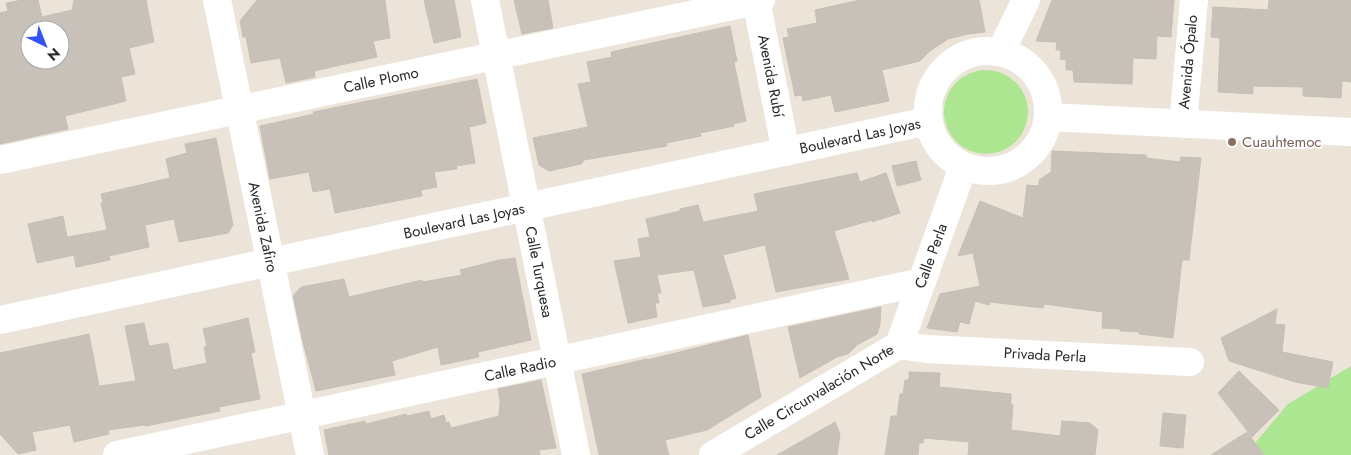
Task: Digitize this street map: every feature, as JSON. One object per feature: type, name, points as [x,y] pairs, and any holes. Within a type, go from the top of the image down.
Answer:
[{"type":"street","name":"Avenida Zafiro","points":[[217,0],[310,455]]},
{"type":"street","name":"Calle Turquesa","points":[[485,0],[576,455]]},
{"type":"street","name":"Calle Plomo","points":[[0,160],[758,0]]},
{"type":"street","name":"Avenida Rubí","points":[[758,0],[786,152]]},
{"type":"street","points":[[1001,51],[1026,0]]},
{"type":"street","name":"Avenida Ópalo","points":[[1183,124],[1194,0]]},
{"type":"street","points":[[981,50],[1001,51],[1021,60],[1038,75],[1047,95],[1049,117],[1040,143],[1020,162],[994,172],[963,167],[941,150],[932,137],[928,121],[928,102],[934,83],[946,67],[962,56],[981,50]]},
{"type":"street","points":[[1049,117],[1351,132]]},
{"type":"street","name":"Boulevard Las Joyas","points":[[0,320],[928,121]]},
{"type":"street","name":"Calle Perla","points":[[899,345],[963,167]]},
{"type":"street","name":"Calle Radio","points":[[117,455],[922,282]]},
{"type":"street","name":"Privada Perla","points":[[899,345],[926,349],[1190,362]]},
{"type":"street","name":"Calle Circunvalación Norte","points":[[712,455],[899,345]]},
{"type":"green space","points":[[978,70],[994,70],[1010,77],[1021,88],[1028,104],[1025,128],[1016,142],[1010,147],[994,154],[978,154],[962,147],[951,136],[944,120],[944,104],[951,88],[962,77]]},
{"type":"green space","points":[[1351,366],[1351,455],[1245,455],[1288,404]]},
{"type":"building","points":[[22,0],[38,0],[42,17],[72,10],[74,0],[146,0],[154,42],[129,48],[135,74],[121,77],[126,101],[65,116],[68,129],[0,144],[0,13],[8,11],[6,3]]},
{"type":"building","points":[[257,0],[385,0],[390,38],[373,41],[377,57],[314,71],[315,77],[286,83],[280,58],[251,63],[246,37],[243,37],[240,21]]},
{"type":"building","points":[[424,0],[454,0],[461,37],[434,43]]},
{"type":"building","points":[[514,0],[548,0],[553,28],[522,34]]},
{"type":"building","points":[[860,0],[979,0],[985,32],[948,39],[930,51],[920,61],[882,70],[889,101],[835,112],[831,95],[803,101],[802,95],[795,96],[783,38],[789,37],[787,29],[817,23],[815,10]]},
{"type":"building","points":[[1052,0],[1174,0],[1171,37],[1157,36],[1156,59],[1133,58],[1132,84],[1074,82],[1073,70],[1066,70],[1066,60],[1060,59],[1061,50],[1056,50],[1057,42],[1036,41]]},
{"type":"building","points":[[1269,0],[1351,0],[1351,82],[1342,81],[1341,98],[1303,96],[1303,87],[1253,86],[1253,94],[1218,92],[1220,38],[1211,37],[1213,7],[1268,10]]},
{"type":"building","points":[[730,26],[737,61],[734,62],[746,121],[733,124],[734,126],[700,133],[701,136],[666,143],[667,146],[584,160],[581,164],[549,171],[539,165],[533,138],[588,127],[578,84],[591,82],[587,62],[612,57],[611,52]]},
{"type":"building","points":[[477,79],[486,123],[469,127],[475,163],[456,166],[457,169],[434,172],[437,187],[421,190],[422,196],[335,213],[330,189],[313,192],[309,172],[270,179],[260,126],[314,114],[313,112]]},
{"type":"building","points":[[216,138],[233,225],[228,233],[179,242],[174,219],[145,225],[149,247],[109,256],[110,260],[76,267],[74,255],[37,263],[28,224],[63,216],[67,237],[107,230],[101,194],[170,178],[166,159],[187,153],[185,144]]},
{"type":"building","points":[[1052,151],[1146,155],[1146,158],[1180,162],[1181,157],[1201,158],[1189,260],[1182,260],[1173,338],[1139,334],[1140,332],[1120,331],[1120,329],[1102,328],[1103,312],[1044,304],[1043,308],[990,302],[989,305],[975,301],[969,324],[960,322],[957,332],[927,328],[940,294],[980,286],[973,253],[958,256],[980,201],[1023,218],[1027,185],[1039,186],[1039,180],[1051,172]]},
{"type":"building","points":[[916,161],[921,180],[897,186],[892,166]]},
{"type":"building","points":[[857,173],[860,182],[886,173],[900,213],[834,231],[849,279],[776,292],[765,245],[723,255],[736,298],[730,300],[730,302],[703,307],[694,270],[657,275],[661,293],[657,293],[659,303],[655,303],[657,317],[628,323],[614,261],[641,257],[638,239],[650,237],[646,219],[698,205],[703,222],[758,211],[754,194]]},
{"type":"building","points":[[515,258],[531,340],[478,352],[479,357],[441,365],[438,347],[392,361],[395,375],[316,391],[293,296],[301,287],[344,279],[349,297],[422,280],[423,282],[462,275],[460,270]]},
{"type":"building","points":[[881,307],[880,324],[877,334],[857,345],[848,354],[837,357],[800,378],[788,327]]},
{"type":"building","points":[[1277,309],[1275,324],[1285,325],[1282,352],[1333,362],[1328,388],[1295,382],[1229,361],[1221,338]]},
{"type":"building","points":[[248,318],[255,352],[251,353],[260,399],[219,407],[220,411],[146,426],[108,430],[109,434],[74,442],[70,425],[32,432],[36,450],[18,454],[0,434],[0,353],[89,334],[99,386],[136,381],[125,326],[144,323],[149,346],[168,343],[173,370],[207,363],[204,347],[207,346],[203,329]]},
{"type":"building","points":[[748,335],[761,397],[707,430],[665,440],[669,455],[599,455],[582,374]]},
{"type":"building","points":[[1239,371],[1279,410],[1252,437],[1218,393]]},
{"type":"building","points":[[909,372],[940,373],[939,387],[1011,394],[1011,405],[1013,405],[1011,430],[1060,436],[1062,421],[1090,423],[1098,430],[1095,455],[968,455],[969,442],[924,438],[923,443],[919,443],[918,455],[885,455],[891,416],[897,416],[900,394],[903,394],[905,380],[909,380]]},
{"type":"building","points":[[541,380],[556,448],[539,450],[540,455],[329,455],[324,430],[365,421],[366,424],[406,414],[407,416],[429,411],[431,419],[444,415],[446,423],[449,422],[451,428],[499,416],[500,401],[498,389]]},
{"type":"building","points":[[1163,413],[1186,415],[1183,448],[1160,446]]},
{"type":"building","points":[[835,422],[840,434],[837,455],[777,455]]},
{"type":"building","points":[[1247,432],[1264,455],[1211,455]]},
{"type":"place","name":"Cuauhtemoc","points":[[1232,142]]}]
